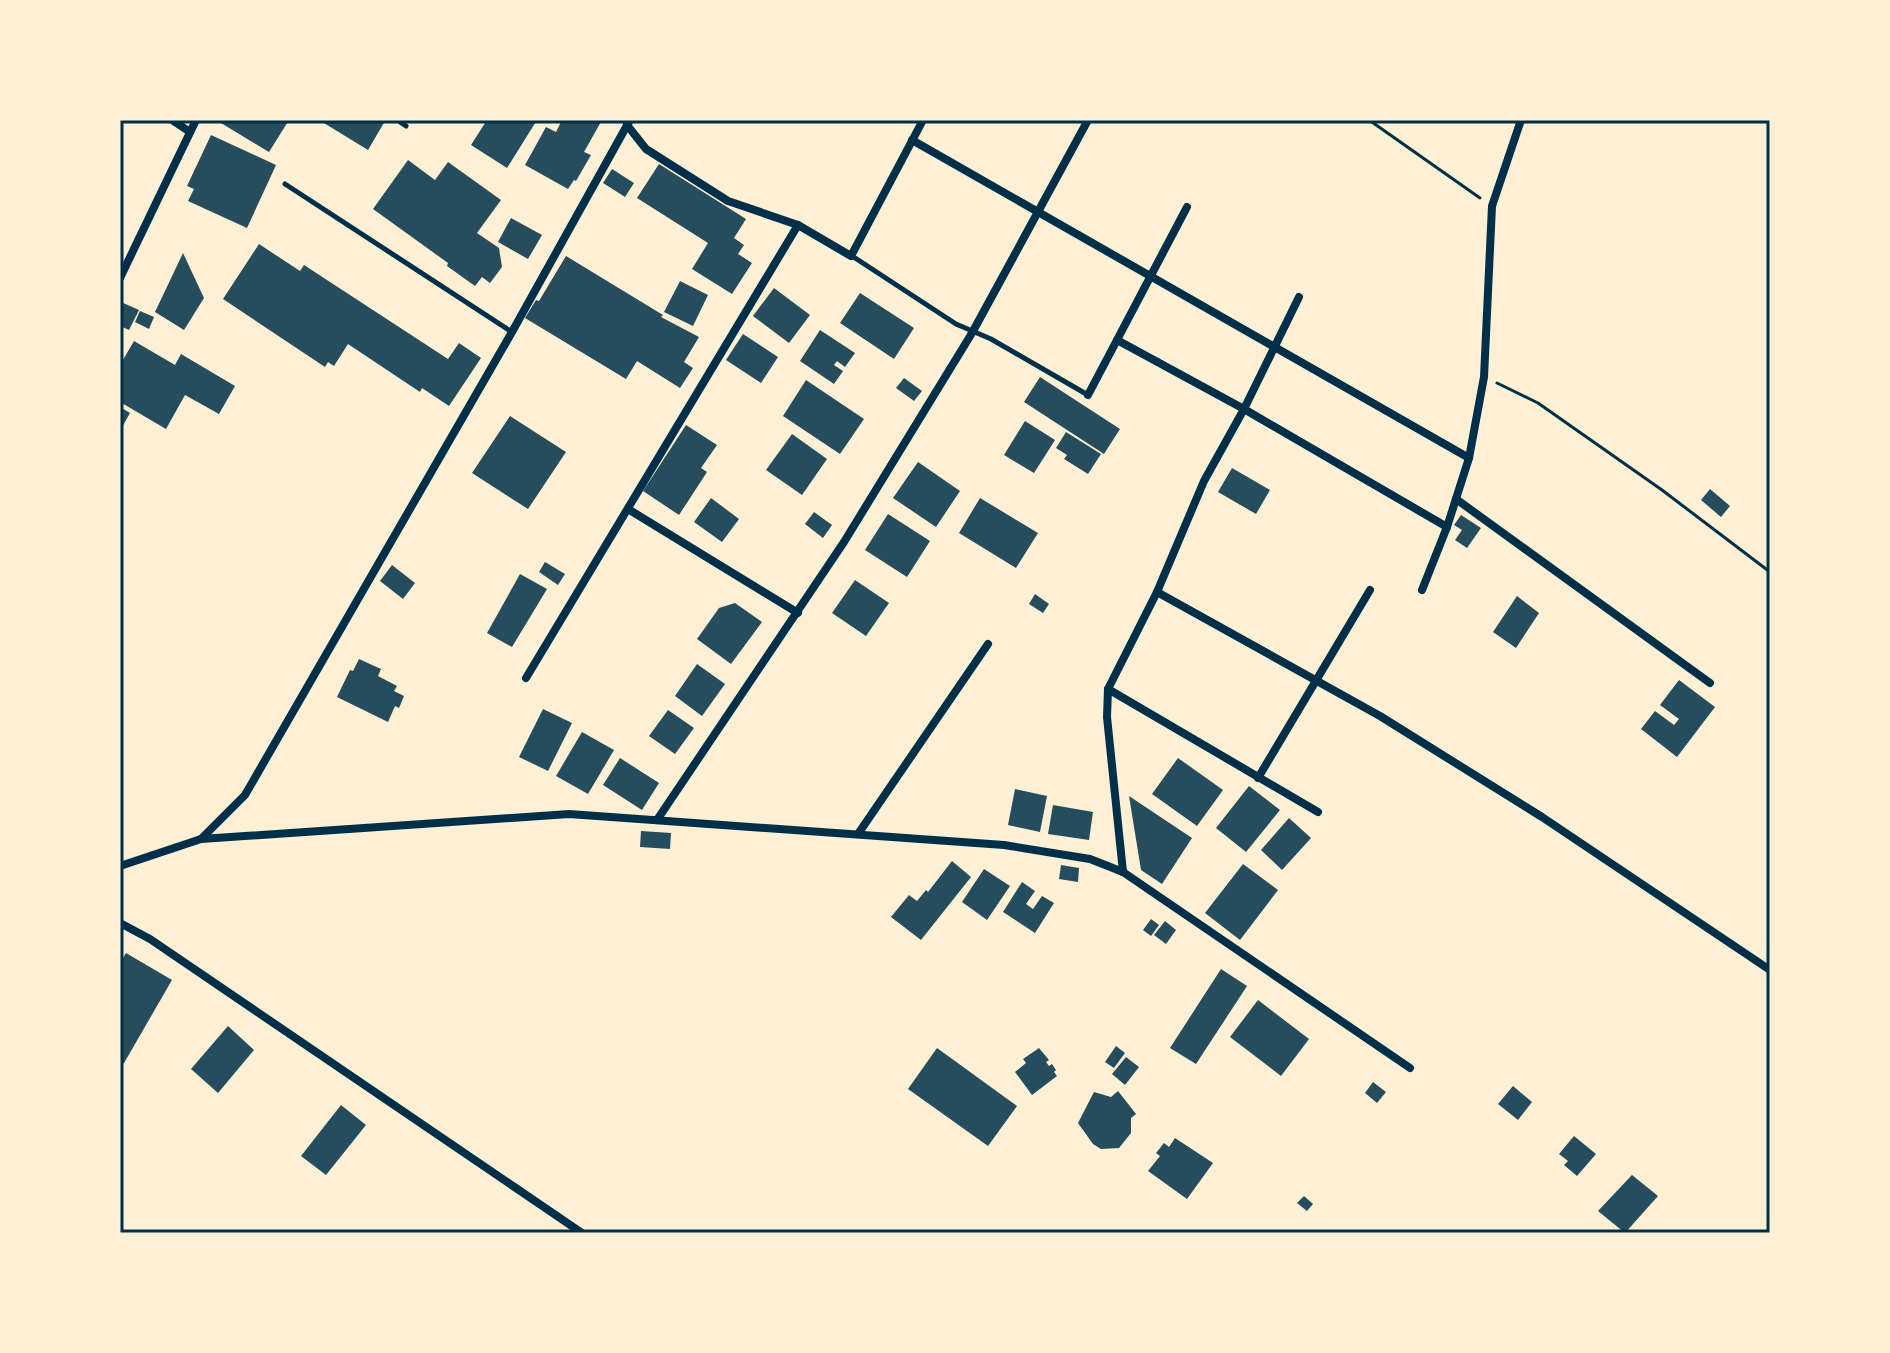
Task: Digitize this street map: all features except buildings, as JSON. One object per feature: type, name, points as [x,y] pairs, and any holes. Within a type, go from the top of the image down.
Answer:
[{"type":"street","points":[[172,120],[190,132]]},
{"type":"street","points":[[120,278],[196,120]]},
{"type":"street","points":[[201,839],[245,795],[512,332],[629,122],[646,149],[728,201],[798,225],[851,256],[923,120]]},
{"type":"street","points":[[657,820],[798,613],[972,333],[1088,120]]},
{"type":"street","points":[[1422,590],[1447,527],[1469,458],[1484,377],[1492,206],[1521,120]]},
{"type":"street","points":[[912,140],[1469,458]]},
{"type":"street","points":[[1088,395],[1187,207]]},
{"type":"street","points":[[526,678],[798,225]]},
{"type":"street","points":[[1123,872],[1107,717],[1108,689],[1157,592],[1204,481],[1244,409],[1299,297]]},
{"type":"street","points":[[1117,340],[1244,409],[1447,527]]},
{"type":"street","points":[[1456,499],[1710,683]]},
{"type":"street","points":[[628,509],[798,613]]},
{"type":"street","points":[[1258,778],[1370,590]]},
{"type":"street","points":[[1157,592],[1380,716],[1542,817],[1770,970]]},
{"type":"street","points":[[858,834],[988,644]]},
{"type":"street","points":[[1108,689],[1318,812]]},
{"type":"street","points":[[120,866],[201,839],[569,814],[1004,845],[1090,859],[1123,872],[1410,1068]]},
{"type":"street","points":[[120,923],[150,939],[582,1233]]},
{"type":"lane","points":[[397,120],[406,126]]},
{"type":"lane","points":[[285,184],[512,332]]},
{"type":"lane","points":[[851,256],[972,333],[991,339],[1088,395]]},
{"type":"path","points":[[1369,120],[1492,206]]},
{"type":"path","points":[[1484,377],[1538,403],[1662,490],[1770,572]]}]
